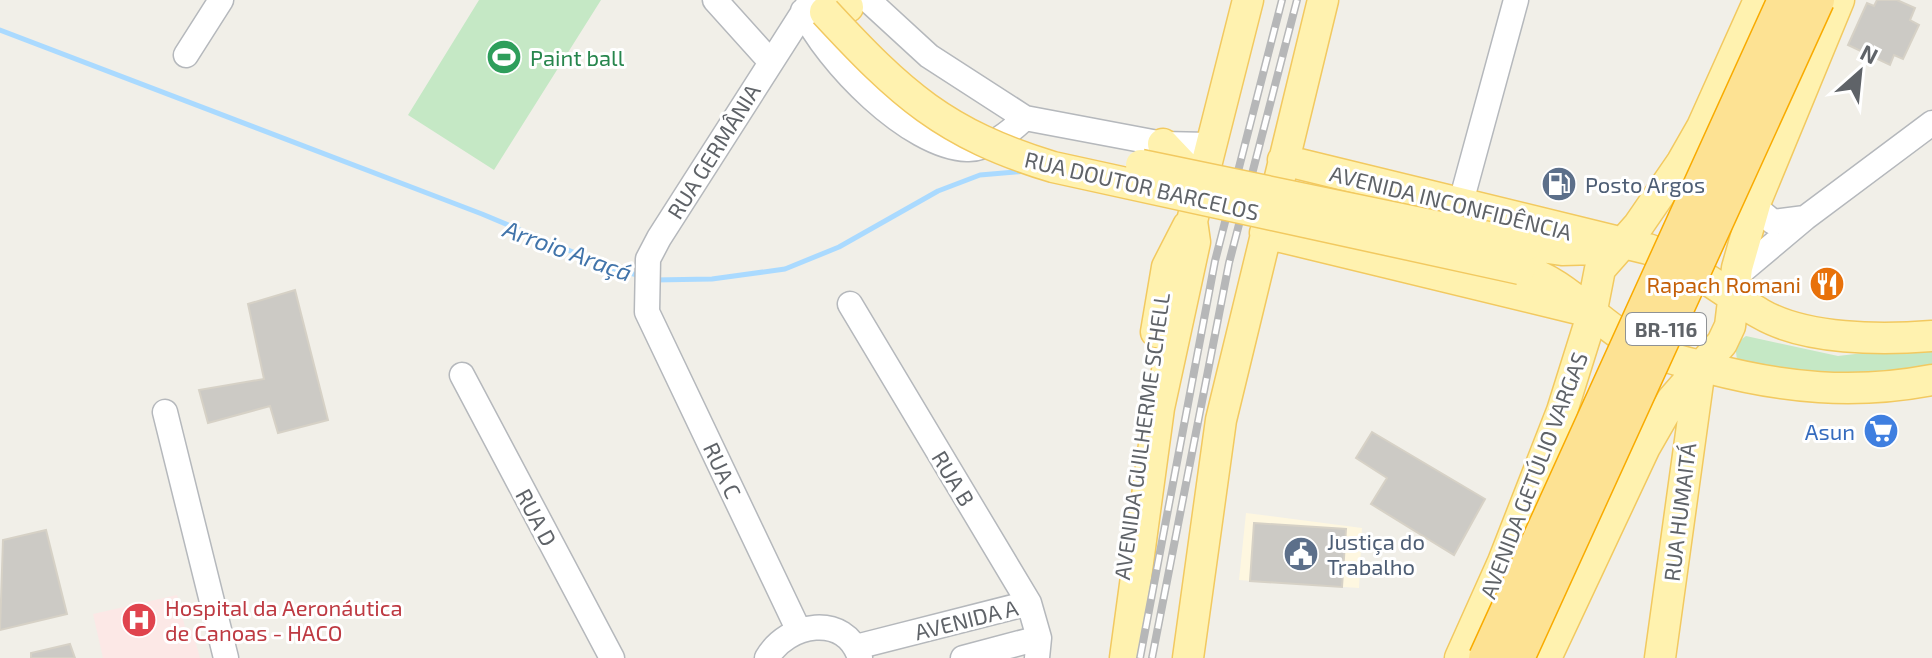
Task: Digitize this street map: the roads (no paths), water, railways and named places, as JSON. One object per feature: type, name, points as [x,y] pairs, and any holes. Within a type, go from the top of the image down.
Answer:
[{"type":"highway","name":"BR-116","points":[[1486,658],[1785,0]]},
{"type":"highway","name":"BR-116","points":[[1517,658],[1817,0]]},
{"type":"main road","name":"AVENIDA GUILHERME SCHELL","points":[[1125,658],[1169,315],[1167,267],[1192,221],[1248,0]]},
{"type":"main road","points":[[1188,658],[1221,420],[1323,0]]},
{"type":"main road","name":"AVENIDA GETÚLIO VARGAS","points":[[1460,658],[1503,562],[1562,411],[1592,312],[1596,280],[1605,261],[1638,226],[1682,162],[1702,127],[1759,0]]},
{"type":"main road","points":[[1546,658],[1645,447],[1672,400],[1726,335],[1756,204],[1839,0]]},
{"type":"main road","name":"RUA DOUTOR BARCELOS","points":[[830,4],[909,72],[969,116],[1013,135],[1523,257]]},
{"type":"main road","points":[[1163,144],[1200,183]]},
{"type":"main road","name":"AVENIDA INCONFIDÊNCIA","points":[[1283,160],[1461,202],[1671,257],[1735,286],[1776,320],[1851,337],[1932,336]]},
{"type":"main road","points":[[1682,162],[1676,188],[1678,205],[1686,218],[1700,227],[1724,229],[1756,204]]},
{"type":"main road","points":[[1265,233],[1592,312]]},
{"type":"main road","name":"AVENIDA INCONFIDÊNCIA","points":[[1523,257],[1619,245]]},
{"type":"main road","points":[[1523,257],[1550,282],[1651,352],[1796,388],[1897,387],[1932,380]]},
{"type":"main road","name":"AVENIDA GUILHERME SCHELL","points":[[1108,658],[1141,403],[1169,315]]},
{"type":"main road","name":"RUA HUMAITÁ","points":[[1660,658],[1701,366]]},
{"type":"main road","points":[[1562,411],[1588,387],[1607,383],[1625,388],[1641,404],[1645,447]]},
{"type":"street","points":[[186,55],[221,0]]},
{"type":"street","points":[[715,0],[769,60]]},
{"type":"street","points":[[1461,202],[1516,0]]},
{"type":"street","points":[[830,4],[929,56],[1025,118],[1163,144],[1209,145]]},
{"type":"street","points":[[830,4],[836,63],[892,115],[920,132],[951,146],[969,150],[991,143],[1025,118]]},
{"type":"street","name":"RUA GERMÂNIA","points":[[648,306],[648,259],[769,60],[830,4]]},
{"type":"street","points":[[1735,286],[1805,218],[1932,123]]},
{"type":"street","points":[[1756,204],[1773,222],[1805,218]]},
{"type":"street","name":"RUA B","points":[[850,304],[1029,603],[1038,648]]},
{"type":"street","name":"RUA C","points":[[648,306],[798,629]]},
{"type":"street","name":"RUA D","points":[[462,375],[612,658]]},
{"type":"street","points":[[165,412],[226,658]]},
{"type":"street","name":"AVENIDA A","points":[[858,652],[1029,603]]},
{"type":"street","points":[[767,658],[785,635],[798,629],[826,628],[858,652]]},
{"type":"street","name":"AVENIDA A","points":[[963,658],[1038,648]]},
{"type":"waterway","name":"Arroio Araçá","points":[[0,30],[482,214],[611,268],[641,276]]},
{"type":"waterway","name":"Arroio Araçá","points":[[654,280],[712,279],[785,269],[839,247],[938,191],[980,175],[1026,171]]},
{"type":"railway","points":[[1140,658],[1215,261],[1282,0]]},
{"type":"railway","points":[[1152,658],[1229,263],[1297,0]]},
{"type":"place","name":"Paint ball","points":[[504,57]]},
{"type":"place","name":"Posto Argos","points":[[1559,184]]},
{"type":"place","name":"Rapach Romani","points":[[1827,284]]},
{"type":"place","name":"Asun","points":[[1881,431]]},
{"type":"place","name":"Justiça do Trabalho","points":[[1301,554]]},
{"type":"place","name":"Hospital da Aeronáutica de Canoas - HACO","points":[[139,620]]}]
